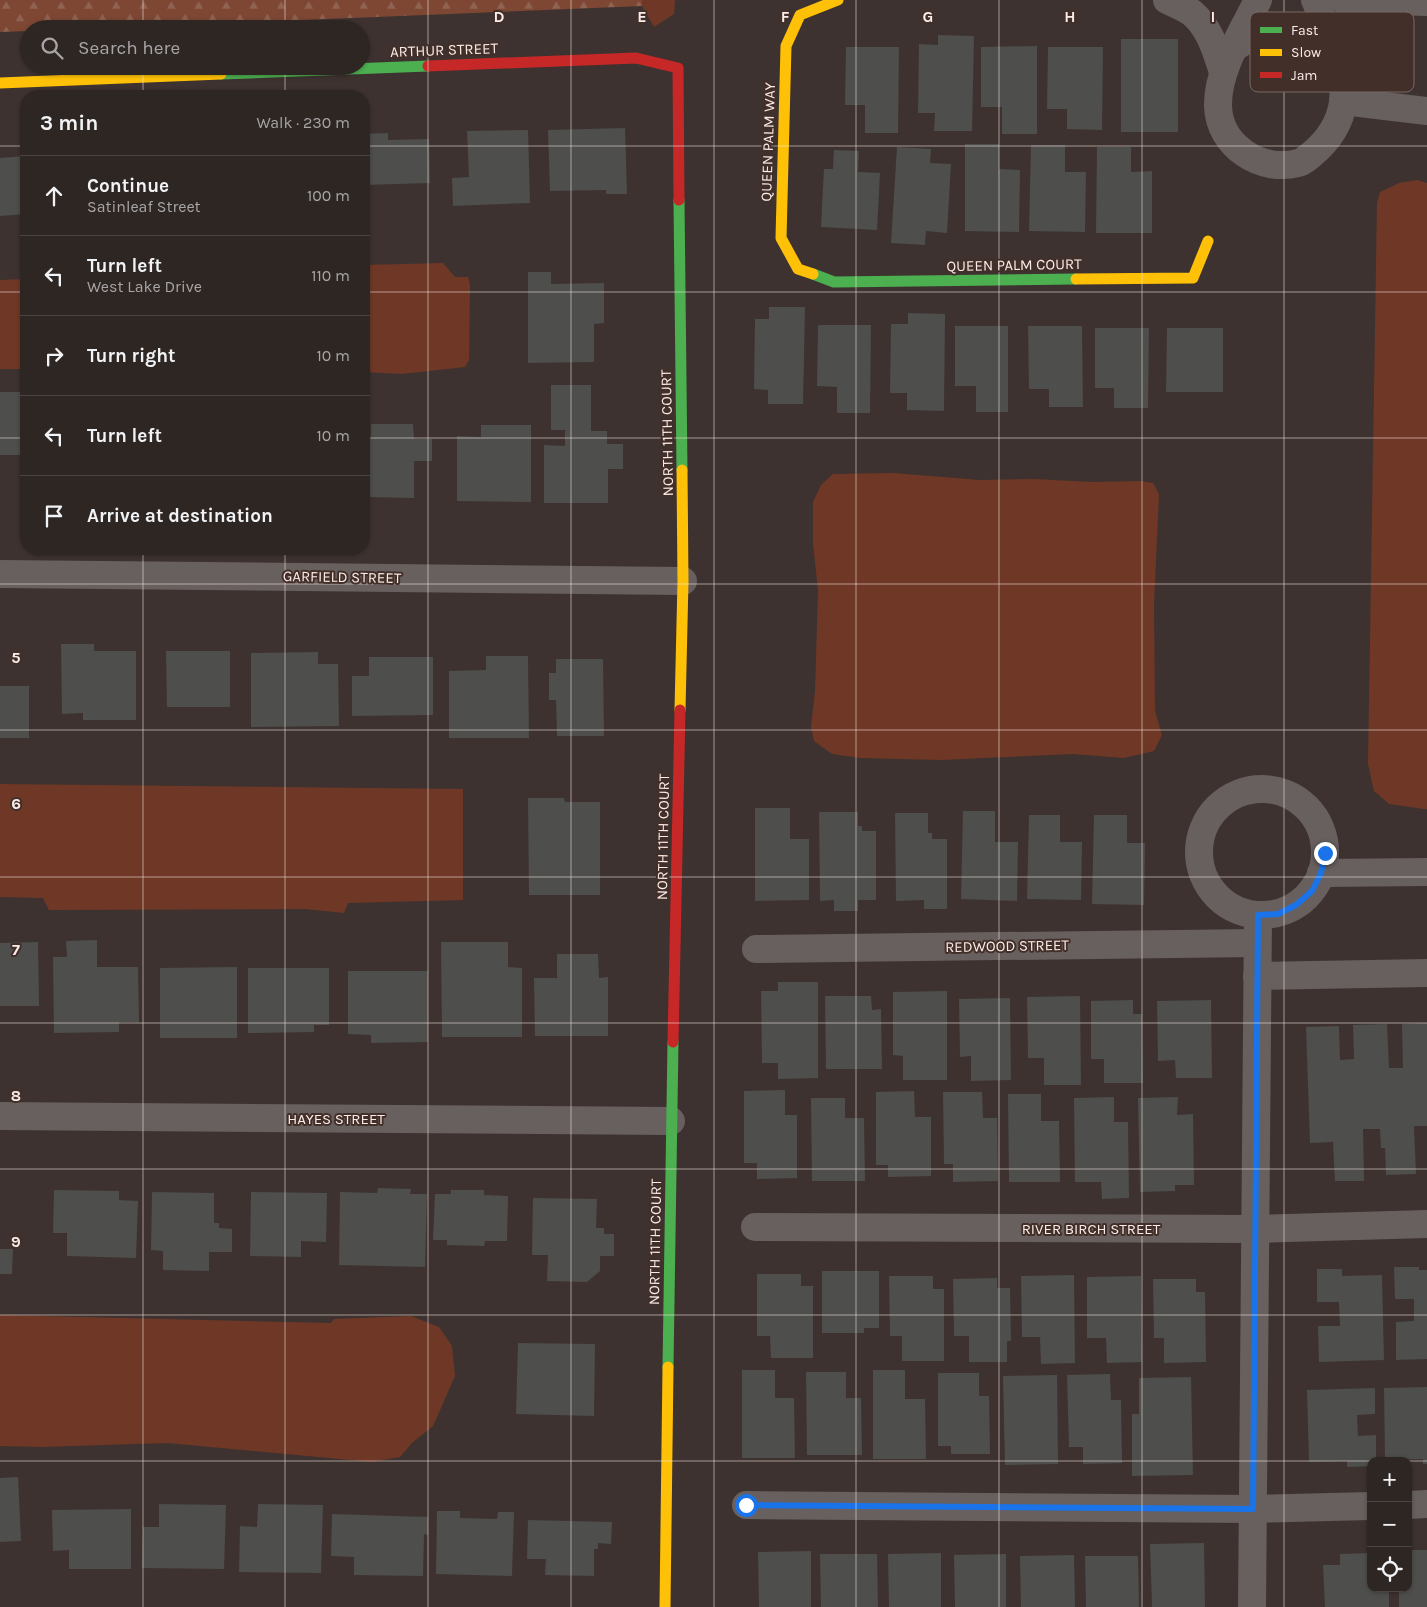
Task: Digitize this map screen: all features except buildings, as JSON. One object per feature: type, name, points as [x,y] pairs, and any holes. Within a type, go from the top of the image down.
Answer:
[{"type":"street","name":"QUEEN PALM WAY","points":[[798,269],[780,238],[786,46],[800,15],[838,0]]},
{"type":"street","points":[[1167,0],[1191,13],[1204,26],[1214,45],[1224,72]]},
{"type":"street","points":[[1252,12],[1258,0]]},
{"type":"street","points":[[1315,0],[1320,12]]},
{"type":"street","points":[[1344,0],[1427,2]]},
{"type":"street","points":[[1377,12],[1394,1]]},
{"type":"street","points":[[1250,16],[1224,72],[1218,90],[1221,127],[1235,146],[1252,159],[1277,166],[1300,163],[1323,145],[1337,126],[1343,101],[1343,92]]},
{"type":"street","points":[[1235,47],[1250,38]]},
{"type":"street","name":"ARTHUR STREET","points":[[370,68],[636,58],[678,68]]},
{"type":"street","name":"NORTH 11TH COURT","points":[[665,1607],[671,1121],[683,581],[678,68]]},
{"type":"street","name":"ARTHUR STREET","points":[[0,83],[204,75]]},
{"type":"street","points":[[1343,101],[1427,111]]},
{"type":"street","name":"QUEEN PALM COURT","points":[[798,269],[834,282],[1193,278],[1208,240]]},
{"type":"street","name":"GARFIELD STREET","points":[[0,574],[683,581]]},
{"type":"street","points":[[1262,790],[1282,793],[1300,802],[1313,816],[1322,834],[1325,853],[1321,873],[1312,891],[1296,905],[1278,914],[1258,915],[1234,909],[1215,895],[1202,874],[1198,850],[1203,827],[1218,807],[1238,794],[1262,790]]},
{"type":"street","points":[[1321,873],[1427,872]]},
{"type":"street","points":[[1252,1607],[1258,915]]},
{"type":"street","name":"REDWOOD STREET","points":[[756,949],[1257,943]]},
{"type":"street","points":[[1257,976],[1427,973]]},
{"type":"street","name":"HAYES STREET","points":[[0,1116],[671,1121]]},
{"type":"street","name":"RIVER BIRCH STREET","points":[[755,1226],[1255,1230],[1427,1224]]},
{"type":"street","points":[[1412,1505],[1427,1504]]},
{"type":"street","points":[[746,1505],[1253,1509],[1367,1506]]},
{"type":"green space","points":[[0,0],[642,0],[642,6],[303,20],[20,20],[20,31],[0,32]]},
{"type":"shaded area","points":[[642,0],[675,0],[674,14],[654,27],[642,6]]},
{"type":"shaded area","points":[[1417,180],[1427,183],[1427,809],[1389,804],[1374,791],[1368,764],[1377,203],[1380,192],[1399,183]]},
{"type":"shaded area","points":[[443,263],[455,277],[468,277],[470,284],[469,360],[465,367],[402,374],[370,372],[370,265]]},
{"type":"shaded area","points":[[20,279],[20,369],[0,369],[0,280]]},
{"type":"shaded area","points":[[893,473],[980,480],[1034,479],[1091,482],[1140,481],[1153,483],[1159,494],[1154,604],[1155,711],[1162,735],[1154,751],[1124,758],[1073,754],[941,760],[861,758],[832,754],[814,741],[811,727],[815,691],[818,591],[813,543],[813,502],[821,485],[833,474]]},
{"type":"shaded area","points":[[0,784],[463,789],[463,900],[348,903],[344,913],[305,909],[49,910],[43,898],[0,897]]},
{"type":"shaded area","points":[[0,1315],[331,1323],[334,1319],[411,1316],[439,1327],[452,1346],[455,1376],[433,1426],[412,1443],[400,1457],[372,1462],[167,1443],[42,1447],[0,1446]]},
{"type":"traffic: fast","points":[[370,68],[428,66]]},
{"type":"traffic: fast","points":[[679,200],[682,470]]},
{"type":"traffic: fast","points":[[813,274],[834,282],[1076,279]]},
{"type":"traffic: fast","points":[[668,1367],[673,1042]]},
{"type":"traffic: slow","points":[[813,274],[798,269],[781,238],[786,46],[800,15],[838,0]]},
{"type":"traffic: slow","points":[[0,83],[196,75]]},
{"type":"traffic: slow","points":[[1076,279],[1193,278],[1208,241]]},
{"type":"traffic: slow","points":[[680,710],[683,581],[682,470]]},
{"type":"traffic: slow","points":[[665,1607],[668,1367]]},
{"type":"traffic: jam","points":[[428,66],[636,58],[678,68],[679,200]]},
{"type":"traffic: jam","points":[[673,1042],[680,710]]},
{"type":"route","points":[[746,1505],[1253,1509],[1258,915],[1278,914],[1296,905],[1312,891],[1321,873],[1325,853]]}]
